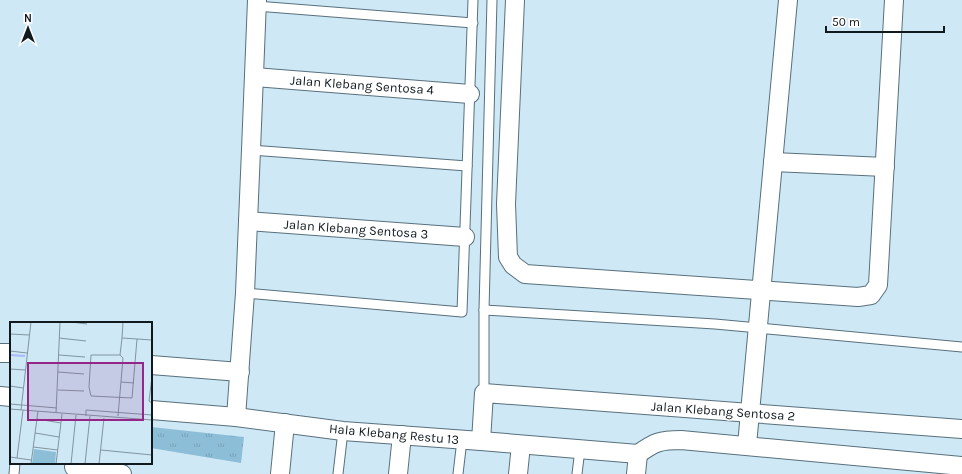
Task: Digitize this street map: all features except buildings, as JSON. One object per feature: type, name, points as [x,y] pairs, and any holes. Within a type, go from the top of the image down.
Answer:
[{"type":"street","points":[[515,0],[506,204],[508,257],[513,265],[525,274],[858,297],[871,295],[878,285],[894,0]]},
{"type":"street","points":[[747,445],[788,0]]},
{"type":"street","points":[[236,417],[245,293],[256,3]]},
{"type":"street","name":"Jalan Klebang Sentosa 4","points":[[254,77],[470,94]]},
{"type":"street","points":[[773,162],[885,167]]},
{"type":"street","name":"Jalan Klebang Sentosa 3","points":[[248,221],[465,237]]},
{"type":"street","points":[[0,353],[10,354]]},
{"type":"street","points":[[152,365],[240,372]]},
{"type":"street","points":[[481,441],[484,392]]},
{"type":"street","name":"Jalan Klebang Sentosa 2","points":[[484,392],[962,429]]},
{"type":"street","points":[[0,396],[10,397]]},
{"type":"street","name":"Hala Klebang Restu 13","points":[[152,410],[236,417],[343,431],[638,454]]},
{"type":"street","points":[[280,474],[285,423]]},
{"type":"street","points":[[398,474],[402,435]]},
{"type":"street","points":[[636,474],[638,454],[653,443],[667,440],[747,445],[962,466]]},
{"type":"street","points":[[518,474],[521,445]]},
{"type":"street","points":[[74,468],[122,474]]},
{"type":"lane","points":[[245,293],[462,312],[473,0]]},
{"type":"lane","points":[[484,392],[484,310],[492,0]]},
{"type":"lane","points":[[256,3],[472,22]]},
{"type":"lane","points":[[251,150],[467,166]]},
{"type":"lane","points":[[484,310],[758,327],[962,347]]},
{"type":"lane","points":[[338,474],[343,431]]},
{"type":"lane","points":[[458,474],[462,440]]},
{"type":"lane","points":[[577,474],[580,449]]},
{"type":"lane","points":[[14,474],[15,464]]},
{"type":"green space","points":[[152,427],[244,437],[241,463],[152,448]]}]
